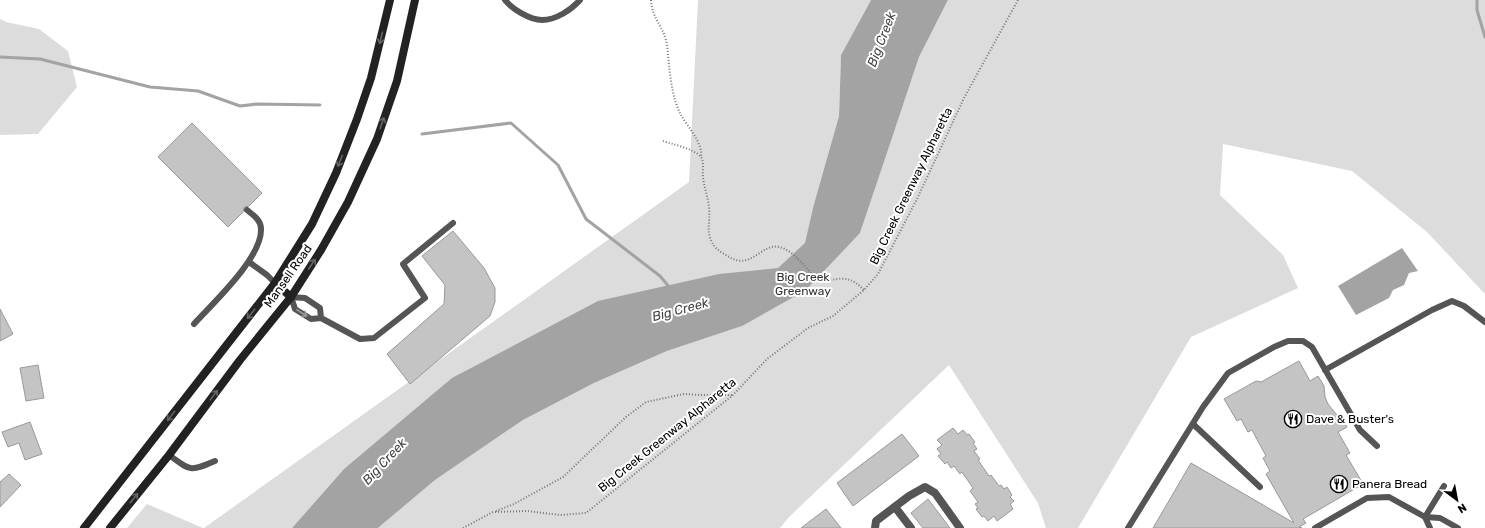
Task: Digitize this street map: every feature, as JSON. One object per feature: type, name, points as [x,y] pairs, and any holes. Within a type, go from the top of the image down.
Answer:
[{"type":"main road","name":"Mansell Road","points":[[84,528],[275,283],[312,224],[336,173],[357,119],[371,78],[390,0]]},
{"type":"main road","name":"Mansell Road","points":[[110,528],[169,455],[236,366],[291,297],[321,250],[348,202],[377,138],[397,81],[416,0]]},
{"type":"main road","points":[[275,283],[291,297]]},
{"type":"street","points":[[875,528],[876,521],[909,496],[925,487],[935,493],[960,528]]},
{"type":"street","points":[[895,507],[911,528]]},
{"type":"lane","points":[[505,0],[516,11],[542,20],[558,16],[574,6],[580,0]]},
{"type":"lane","points":[[194,324],[248,262],[255,251],[261,229],[258,219],[247,210]]},
{"type":"lane","points":[[321,318],[320,308],[305,298],[291,297],[296,309],[311,319],[321,318],[360,339],[374,338],[425,298],[403,264],[453,223]]},
{"type":"lane","points":[[248,262],[267,275],[275,283]]},
{"type":"lane","points":[[1325,370],[1452,300],[1464,306],[1485,322]]},
{"type":"lane","points":[[1128,528],[1203,407],[1228,373],[1274,347],[1288,341],[1303,341],[1312,347],[1360,430],[1377,446]]},
{"type":"lane","points":[[1193,424],[1260,487]]},
{"type":"lane","points":[[169,455],[187,467],[196,469],[215,461]]},
{"type":"lane","points":[[1425,517],[1444,486]]},
{"type":"lane","points":[[1315,528],[1367,498],[1389,498],[1425,517],[1440,518],[1458,528]]},
{"type":"lane","points":[[1425,517],[1430,528]]},
{"type":"path","points":[[651,0],[657,22],[666,40],[673,95],[682,116],[702,152],[703,176],[709,210],[709,234],[711,240],[718,249],[737,261],[745,261],[768,248],[778,247],[788,250],[818,281],[823,282],[848,279],[855,282],[864,290]]},
{"type":"path","name":"Big Creek Greenway Alpharetta","points":[[463,528],[493,512],[527,511],[560,515],[586,513],[733,395],[767,359],[808,328],[833,316],[864,290],[878,274],[917,199],[964,98],[1018,0]]},
{"type":"path","points":[[663,141],[701,156]]},
{"type":"path","points":[[493,512],[514,504],[563,476],[626,417],[646,402],[684,394],[700,396],[733,395]]},
{"type":"green space","name":"Big Creek Greenway","points":[[698,0],[871,0],[841,55],[839,116],[814,204],[860,233],[919,57],[948,0],[1485,0],[1485,294],[1427,232],[1352,171],[1223,144],[1220,195],[1283,255],[1298,288],[1191,337],[1078,528],[1046,528],[1038,503],[949,365],[789,517],[780,528],[378,528],[435,480],[523,420],[594,383],[667,351],[742,326],[702,278],[344,469],[292,528],[204,528],[689,182]]},
{"type":"green space","points":[[0,19],[6,22],[39,29],[68,51],[77,87],[38,134],[0,135]]},
{"type":"green space","points":[[147,504],[203,528],[127,528]]},
{"type":"water","name":"Big Creek","points":[[871,0],[948,0],[919,57],[860,233],[806,290],[742,326],[667,351],[594,383],[523,420],[435,480],[378,528],[292,528],[344,469],[452,378],[598,301],[719,274],[778,268],[805,243],[814,204],[839,116],[841,55]]},
{"type":"water","points":[[1402,248],[1418,271],[1409,273],[1404,285],[1393,290],[1389,298],[1356,315],[1338,286]]},
{"type":"building","points":[[192,123],[262,193],[249,206],[244,207],[243,212],[228,227],[158,157]]},
{"type":"building","points":[[453,231],[484,268],[495,288],[495,302],[490,316],[410,384],[387,354],[444,304],[445,285],[422,256]]},
{"type":"building","points":[[0,309],[13,334],[0,341]]},
{"type":"building","points":[[1299,361],[1310,381],[1318,376],[1324,386],[1325,397],[1328,404],[1336,414],[1341,417],[1347,427],[1338,432],[1350,453],[1346,455],[1366,489],[1358,487],[1303,519],[1306,523],[1299,527],[1302,528],[1153,528],[1191,463],[1294,523],[1266,474],[1270,471],[1263,458],[1266,456],[1252,430],[1248,432],[1241,419],[1237,421],[1224,399],[1256,381],[1261,382]]},
{"type":"building","points":[[38,365],[44,398],[26,401],[20,368]]},
{"type":"building","points":[[30,422],[42,454],[25,460],[19,443],[8,447],[2,432]]},
{"type":"building","points":[[953,428],[958,434],[963,430],[967,435],[969,434],[975,442],[973,443],[977,449],[974,451],[980,459],[978,460],[989,476],[991,475],[999,486],[1001,485],[1004,489],[1007,487],[1012,495],[1010,497],[1014,501],[1010,504],[1013,509],[997,521],[994,516],[988,521],[984,516],[982,517],[976,509],[978,508],[975,504],[978,502],[970,491],[973,488],[962,472],[960,474],[954,466],[951,468],[947,462],[945,464],[938,456],[941,454],[937,449],[942,445],[937,440]]},
{"type":"building","points":[[902,434],[919,456],[853,506],[837,483]]},
{"type":"building","points":[[9,474],[21,485],[0,507],[0,482]]},
{"type":"building","points":[[928,499],[950,528],[923,528],[911,513]]},
{"type":"building","points":[[826,509],[841,528],[801,528]]},
{"type":"waterway","points":[[1477,0],[1477,10],[1485,37]]},
{"type":"waterway","points":[[0,57],[40,59],[150,87],[198,91],[240,106],[257,104],[320,105]]},
{"type":"waterway","points":[[422,134],[511,123],[558,165],[586,219],[660,276],[670,288]]},
{"type":"place","name":"Dave & Buster's","points":[[1293,419]]},
{"type":"place","name":"Panera Bread","points":[[1339,484]]}]
